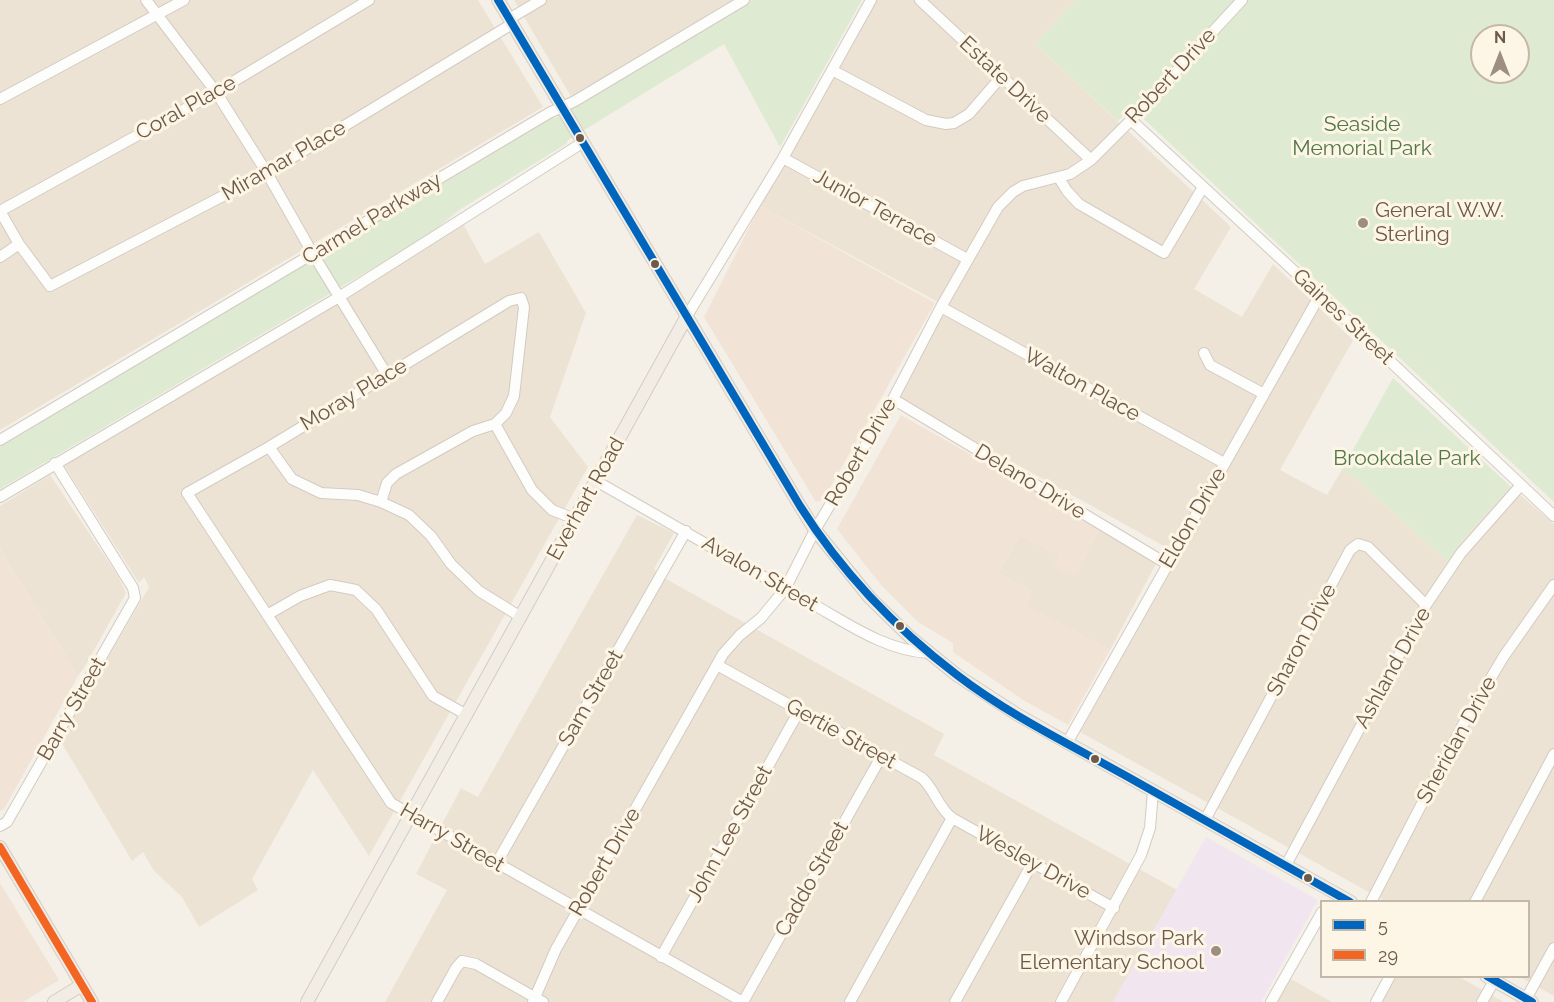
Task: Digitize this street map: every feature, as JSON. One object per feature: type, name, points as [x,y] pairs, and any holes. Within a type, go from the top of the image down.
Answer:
[{"type":"main road","points":[[498,0],[816,530],[870,598],[928,653],[986,696],[1286,865],[1330,896]]},
{"type":"main road","name":"Everhart Road","points":[[307,1002],[687,316]]},
{"type":"main road","points":[[0,847],[92,1002]]},
{"type":"main road","points":[[1490,979],[1529,1001]]},
{"type":"main road","points":[[54,1002],[82,985]]},
{"type":"street","points":[[146,0],[216,92],[387,375]]},
{"type":"street","points":[[0,99],[184,0]]},
{"type":"street","name":"Coral Place","points":[[0,211],[216,92],[369,0]]},
{"type":"street","name":"Miramar Place","points":[[19,244],[50,286],[267,173],[541,0]]},
{"type":"street","name":"Carmel Parkway","points":[[0,440],[744,0]]},
{"type":"street","name":"Everhart Road","points":[[687,316],[783,158],[871,0]]},
{"type":"street","name":"Estate Drive","points":[[920,0],[1091,160]]},
{"type":"street","name":"Robert Drive","points":[[537,1000],[548,965],[717,664],[730,644],[761,618],[785,589],[816,530],[893,399],[992,215],[1005,198],[1023,186],[1059,178],[1081,168],[1091,160],[1242,0]]},
{"type":"street","points":[[832,70],[926,120],[946,124],[969,114],[1002,78]]},
{"type":"street","name":"Gaines Street","points":[[1131,120],[1554,516]]},
{"type":"street","points":[[0,497],[339,297],[582,143]]},
{"type":"street","name":"Junior Terrace","points":[[783,158],[968,259]]},
{"type":"street","points":[[1059,178],[1079,204],[1164,253],[1203,187]]},
{"type":"street","points":[[0,211],[19,244],[0,257]]},
{"type":"street","name":"Eldon Drive","points":[[1067,743],[1320,295]]},
{"type":"street","name":"Moray Place","points":[[187,493],[269,447],[509,301],[521,298],[524,307],[514,396],[506,414],[495,424]]},
{"type":"street","name":"Walton Place","points":[[941,307],[1224,464]]},
{"type":"street","points":[[1203,353],[1210,364],[1264,394]]},
{"type":"street","name":"Delano Drive","points":[[893,399],[1167,564]]},
{"type":"street","points":[[381,502],[387,483],[396,474],[473,431],[495,424],[532,490],[552,510],[575,519]]},
{"type":"street","points":[[269,447],[292,479],[321,493],[358,495],[381,502],[409,515],[431,536],[451,564],[479,591],[521,617]]},
{"type":"street","name":"Barry Street","points":[[0,826],[7,822],[135,598],[133,588],[55,463]]},
{"type":"street","name":"Avalon Street","points":[[596,481],[890,646],[910,652],[928,653]]},
{"type":"street","name":"Ashland Drive","points":[[1286,865],[1426,605],[1461,554],[1521,485]]},
{"type":"street","name":"Harry Street","points":[[187,493],[391,803],[743,1002]]},
{"type":"street","name":"Sam Street","points":[[496,864],[686,531]]},
{"type":"street","name":"Sharon Drive","points":[[1205,820],[1350,550],[1358,544],[1368,547],[1426,605]]},
{"type":"street","points":[[267,615],[300,596],[330,585],[356,590],[376,609],[433,696],[467,715]]},
{"type":"street","name":"Sheridan Drive","points":[[1372,900],[1461,728],[1504,656],[1554,585]]},
{"type":"street","name":"Gertie Street","points":[[717,664],[922,778],[934,791],[945,812],[952,818]]},
{"type":"street","name":"John Lee Street","points":[[661,957],[799,711]]},
{"type":"street","points":[[1476,900],[1554,754]]},
{"type":"street","name":"Caddo Street","points":[[743,1002],[881,757]]},
{"type":"street","points":[[1061,1002],[1114,908],[1146,843],[1153,791]]},
{"type":"street","points":[[850,1002],[952,818]]},
{"type":"street","name":"Wesley Drive","points":[[952,818],[1114,908]]},
{"type":"street","points":[[955,1002],[1032,864]]},
{"type":"street","points":[[1271,1002],[1320,916]]},
{"type":"street","points":[[1529,1001],[1554,948]]},
{"type":"street","points":[[437,1002],[462,960],[477,964],[537,1000]]},
{"type":"street","points":[[1376,1002],[1389,978]]},
{"type":"street","points":[[1482,1002],[1490,979]]},
{"type":"shaded area","points":[[0,0],[478,0],[543,107],[0,430]]},
{"type":"shaded area","points":[[514,0],[753,0],[576,105]]},
{"type":"shaded area","points":[[874,0],[1076,0],[1035,44],[1231,227],[1194,289],[1242,317],[1273,264],[1353,340],[1280,470],[1327,495],[1343,468],[1448,561],[1510,486],[1554,524],[1554,996],[1522,978],[1530,978],[1530,900],[1383,900],[1080,732],[1180,555],[899,399],[947,307],[760,206]]},
{"type":"shaded area","points":[[760,206],[935,303],[823,500],[816,502],[704,317]]},
{"type":"shaded area","points":[[463,224],[485,264],[539,232],[586,313],[550,417],[588,467],[369,856],[313,770],[252,879],[258,890],[199,927],[182,897],[154,871],[143,852],[132,861],[60,740],[149,587],[144,577],[139,583],[64,465]]},
{"type":"shaded area","points":[[901,415],[1101,528],[1076,577],[1054,567],[1059,556],[1020,535],[998,573],[1033,591],[1026,605],[1110,650],[1068,725],[1023,700],[953,652],[953,643],[918,622],[881,585],[837,529]]},
{"type":"shaded area","points":[[50,475],[118,576],[126,593],[78,676],[0,549],[0,506]]},
{"type":"shaded area","points":[[637,515],[674,533],[654,569],[668,580],[944,734],[934,755],[1177,890],[1113,1002],[385,1002],[447,890],[416,874],[461,788],[478,797]]},
{"type":"shaded area","points":[[1101,528],[1157,562],[1110,650],[1025,605],[998,573],[1020,535],[1060,556]]},
{"type":"shaded area","points":[[0,549],[78,676],[4,809],[0,811]]},
{"type":"shaded area","name":"Windsor Park Elementary School","points":[[1206,837],[1318,900],[1261,1002],[1113,1002]]},
{"type":"shaded area","points":[[0,883],[59,980],[23,1002],[0,1002]]},
{"type":"shaded area","points":[[1289,978],[1332,1002],[1275,1002]]},
{"type":"shaded area","points":[[1383,978],[1461,978],[1504,1002],[1370,1002]]},
{"type":"green space","points":[[753,0],[862,0],[780,147],[724,44],[459,210],[429,235],[0,489],[0,447],[550,118],[555,118]]},
{"type":"green space","name":"Seaside Memorial Park","points":[[1076,0],[1554,0],[1554,502],[1131,107],[1118,121],[1035,44]]},
{"type":"green space","name":"Brookdale Park","points":[[1393,378],[1510,486],[1448,561],[1343,468]]},
{"type":"transit line","name":"5","points":[[498,0],[800,506],[851,576],[912,638],[977,690],[1041,729],[1346,900]]},
{"type":"transit line","name":"29","points":[[0,847],[92,1002]]},
{"type":"transit line","name":"5","points":[[1490,978],[1532,1002]]},
{"type":"place","name":"General W.W. Sterling","points":[[1363,223]]},
{"type":"place","name":"Windsor Park Elementary School","points":[[1216,951]]}]
